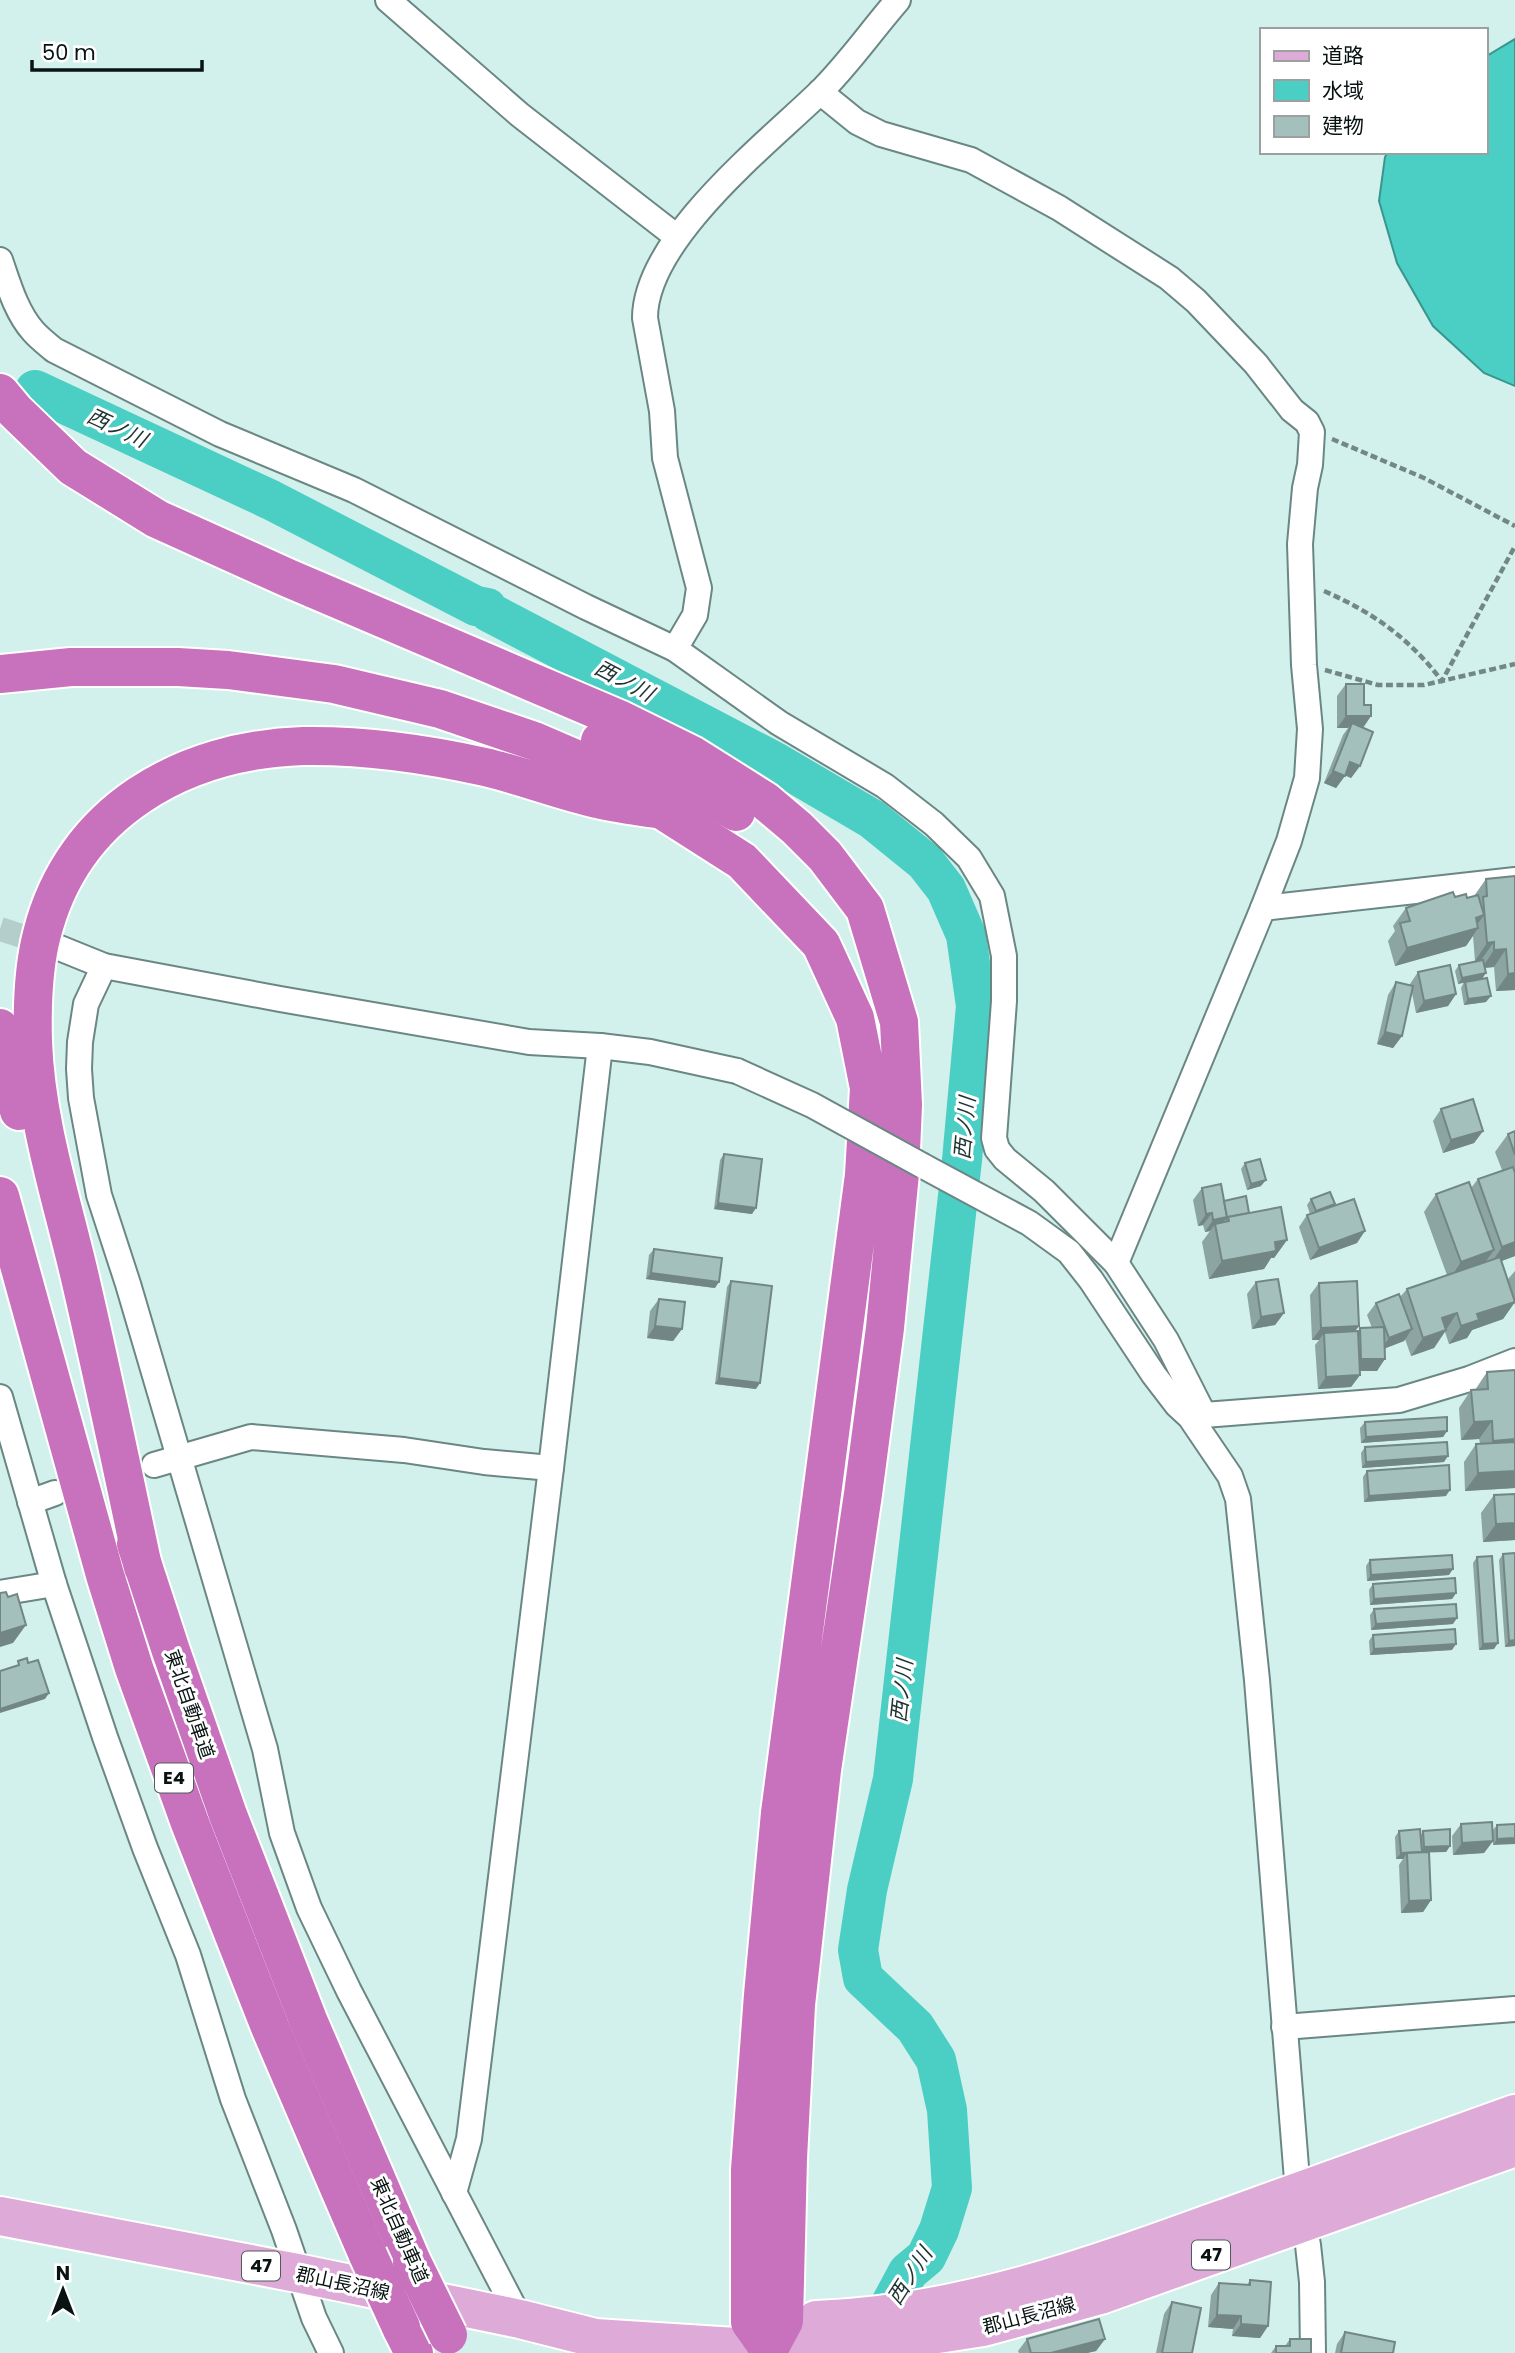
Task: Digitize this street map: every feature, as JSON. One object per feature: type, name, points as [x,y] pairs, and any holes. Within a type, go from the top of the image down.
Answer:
[{"type":"highway","points":[[0,393],[73,467],[157,519],[262,567],[621,720],[692,755],[765,801],[825,856],[865,909],[899,1021],[903,1105],[900,1173],[883,1340],[863,1494],[822,1770],[796,2005],[788,2158],[768,2331]]},
{"type":"highway","points":[[0,647],[119,641],[272,650],[320,656],[384,670],[493,699],[607,744],[662,770],[753,822],[789,850],[816,876],[878,947]]},
{"type":"highway","points":[[0,674],[71,667],[228,670],[334,684],[440,709],[534,741],[627,781],[663,810],[742,861],[821,944],[855,1018],[869,1088],[864,1175],[780,1813],[766,1956],[750,2171],[768,2331]]},
{"type":"highway","points":[[143,1567],[81,1280],[39,1105],[33,1044],[33,1007],[41,935],[61,885],[84,847],[107,820],[134,797],[163,781],[196,766],[229,756],[304,746],[435,757],[488,768],[599,800],[663,810]]},
{"type":"highway","name":"東北自動車道","points":[[0,1028],[63,1285],[143,1567],[228,1815],[308,2020],[412,2262],[452,2344]]},
{"type":"highway","name":"東北自動車道","points":[[0,1196],[105,1575],[134,1668],[270,2027],[368,2255],[408,2340]]},
{"type":"highway","points":[[0,1220],[23,1286]]},
{"type":"main road","name":"郡山長沼線","points":[[1300,2207],[1515,2114]]},
{"type":"main road","name":"郡山長沼線","points":[[0,2216],[298,2273],[595,2337],[851,2331],[906,2326],[983,2297],[1515,2147]]},
{"type":"street","points":[[388,0],[520,115],[677,237]]},
{"type":"street","points":[[675,649],[695,615],[699,588],[666,458],[662,411],[650,349],[645,307],[654,276],[677,237],[766,141],[820,92],[898,0]]},
{"type":"street","points":[[820,92],[857,122],[881,134],[971,160],[1059,208],[1169,278],[1196,301],[1256,364],[1292,410],[1307,422],[1312,432],[1302,514],[1301,583],[1310,729],[1307,778],[1296,822],[1263,908],[1116,1263]]},
{"type":"street","points":[[0,260],[24,318],[32,330],[54,350],[220,433],[354,490],[675,649],[779,723],[894,792],[934,824],[969,858],[992,896],[1004,956],[994,1138],[997,1149],[1044,1191],[1116,1263],[1166,1340],[1197,1416],[1230,1476],[1238,1499],[1257,1681],[1300,2207],[1312,2282],[1313,2353]]},
{"type":"street","points":[[1263,908],[1515,880]]},
{"type":"street","points":[[57,947],[104,966],[280,999],[529,1042],[650,1052],[737,1072],[812,1105],[1029,1223],[1069,1252],[1177,1405],[1197,1416],[1399,1400],[1469,1379],[1515,1361]]},
{"type":"street","points":[[104,966],[86,1003],[79,1069],[81,1098],[99,1195],[180,1457],[265,1749],[282,1833],[309,1908],[349,1991],[520,2319]]},
{"type":"street","points":[[454,2193],[469,2138],[600,1046]]},
{"type":"street","points":[[0,1397],[54,1584],[123,1786],[187,1955],[233,2099],[284,2230],[314,2318],[331,2353]]},
{"type":"street","points":[[154,1465],[251,1437],[404,1450],[484,1462],[551,1468]]},
{"type":"street","points":[[30,1502],[55,1493]]},
{"type":"street","points":[[0,1593],[54,1584]]},
{"type":"street","points":[[1284,2027],[1515,2009]]},
{"type":"path","points":[[1312,432],[1424,478],[1515,526]]},
{"type":"path","points":[[1442,681],[1515,546]]},
{"type":"path","points":[[1301,583],[1312,585],[1369,613],[1426,660],[1442,681]]},
{"type":"path","points":[[1304,665],[1378,685],[1424,685],[1515,664]]},
{"type":"water","points":[[1515,39],[1515,386],[1484,373],[1433,326],[1397,263],[1379,201],[1387,154],[1487,154],[1487,56]]},
{"type":"building","points":[[1346,684],[1364,684],[1364,705],[1371,705],[1371,716],[1346,716]]},
{"type":"building","points":[[1352,723],[1373,732],[1360,766],[1350,762],[1345,776],[1333,771]]},
{"type":"building","points":[[1515,876],[1515,973],[1508,974],[1506,949],[1494,950],[1494,942],[1487,943],[1483,897],[1487,896],[1486,879]]},
{"type":"building","points":[[1453,892],[1455,897],[1478,895],[1484,915],[1476,918],[1478,928],[1407,948],[1400,923],[1410,921],[1406,908]]},
{"type":"building","points":[[1483,960],[1486,973],[1462,978],[1459,965]]},
{"type":"building","points":[[1450,965],[1456,994],[1424,1001],[1418,972]]},
{"type":"building","points":[[1487,978],[1491,996],[1468,999],[1465,982]]},
{"type":"building","points":[[1396,982],[1413,986],[1402,1036],[1385,1032]]},
{"type":"building","points":[[1473,1099],[1483,1131],[1451,1140],[1441,1109]]},
{"type":"building","points":[[1515,1131],[1515,1155],[1508,1134]]},
{"type":"building","points":[[724,1154],[762,1159],[756,1208],[718,1203]]},
{"type":"building","points":[[1260,1159],[1266,1180],[1251,1184],[1245,1163]]},
{"type":"building","points":[[1513,1167],[1515,1242],[1502,1247],[1478,1179]]},
{"type":"building","points":[[1469,1182],[1494,1250],[1461,1262],[1436,1194]]},
{"type":"building","points":[[1221,1184],[1227,1217],[1213,1220],[1212,1213],[1206,1214],[1202,1188]]},
{"type":"building","points":[[1330,1192],[1335,1204],[1316,1211],[1311,1199]]},
{"type":"building","points":[[1246,1196],[1249,1213],[1228,1217],[1226,1220],[1224,1201]]},
{"type":"building","points":[[1354,1199],[1365,1231],[1319,1248],[1307,1215]]},
{"type":"building","points":[[1281,1207],[1287,1240],[1275,1242],[1276,1251],[1222,1261],[1215,1224],[1229,1221],[1228,1217]]},
{"type":"building","points":[[654,1249],[722,1258],[719,1282],[651,1273]]},
{"type":"building","points":[[1500,1257],[1515,1302],[1477,1314],[1479,1320],[1461,1326],[1457,1313],[1442,1318],[1446,1330],[1423,1338],[1407,1289]]},
{"type":"building","points":[[1278,1279],[1284,1313],[1261,1317],[1256,1282]]},
{"type":"building","points":[[731,1281],[772,1286],[760,1383],[719,1378]]},
{"type":"building","points":[[1357,1281],[1359,1326],[1321,1328],[1319,1283]]},
{"type":"building","points":[[1399,1294],[1412,1329],[1389,1338],[1376,1303]]},
{"type":"building","points":[[659,1299],[685,1302],[682,1329],[655,1326]]},
{"type":"building","points":[[1384,1327],[1385,1359],[1361,1359],[1360,1328]]},
{"type":"building","points":[[1358,1331],[1360,1375],[1326,1377],[1324,1333]]},
{"type":"building","points":[[1515,1370],[1515,1439],[1493,1441],[1492,1421],[1474,1422],[1471,1390],[1488,1389],[1487,1372]]},
{"type":"building","points":[[1447,1417],[1447,1431],[1366,1437],[1365,1422]]},
{"type":"building","points":[[1447,1442],[1448,1456],[1366,1462],[1365,1447]]},
{"type":"building","points":[[1515,1442],[1515,1471],[1478,1473],[1476,1444]]},
{"type":"building","points":[[1449,1465],[1450,1490],[1369,1496],[1367,1471]]},
{"type":"building","points":[[1515,1494],[1515,1523],[1496,1524],[1494,1495]]},
{"type":"building","points":[[1515,1553],[1515,1640],[1509,1641],[1503,1554]]},
{"type":"building","points":[[1452,1555],[1453,1569],[1371,1575],[1370,1560]]},
{"type":"building","points":[[1492,1556],[1498,1643],[1483,1644],[1477,1557]]},
{"type":"building","points":[[1455,1578],[1456,1593],[1374,1599],[1373,1584]]},
{"type":"building","points":[[6,1592],[8,1597],[17,1594],[26,1625],[0,1633],[0,1593]]},
{"type":"building","points":[[1456,1604],[1457,1618],[1376,1624],[1374,1609]]},
{"type":"building","points":[[1455,1629],[1456,1644],[1374,1649],[1373,1635]]},
{"type":"building","points":[[27,1658],[28,1663],[38,1660],[49,1693],[0,1709],[0,1671],[19,1665],[18,1661]]},
{"type":"building","points":[[1492,1822],[1493,1841],[1462,1843],[1461,1824]]},
{"type":"building","points":[[1515,1824],[1515,1838],[1497,1839],[1497,1825]]},
{"type":"building","points":[[1420,1829],[1422,1852],[1401,1853],[1399,1831]]},
{"type":"building","points":[[1450,1829],[1450,1846],[1424,1847],[1423,1831]]},
{"type":"building","points":[[1429,1852],[1431,1900],[1409,1901],[1407,1853]]},
{"type":"building","points":[[1250,2280],[1271,2282],[1268,2326],[1241,2324],[1241,2316],[1217,2315],[1219,2283],[1250,2285]]},
{"type":"building","points":[[1172,2302],[1201,2308],[1192,2353],[1162,2353]]},
{"type":"building","points":[[1099,2319],[1105,2339],[1051,2353],[1031,2353],[1027,2339]]},
{"type":"building","points":[[1345,2332],[1395,2342],[1393,2353],[1341,2353]]},
{"type":"building","points":[[1290,2339],[1311,2339],[1311,2353],[1276,2353],[1276,2346],[1290,2346]]},
{"type":"waterway","name":"西ノ川","points":[[35,390],[271,500],[476,606],[487,608],[489,612],[775,762],[872,819],[925,862],[946,889],[966,935],[976,1006],[962,1160],[893,1779],[867,1890],[858,1950],[863,1978],[915,2027],[936,2060],[947,2110],[952,2188],[939,2230],[926,2257],[908,2272],[871,2341]]},
{"type":"tunnel","points":[[0,929],[53,946]]}]
